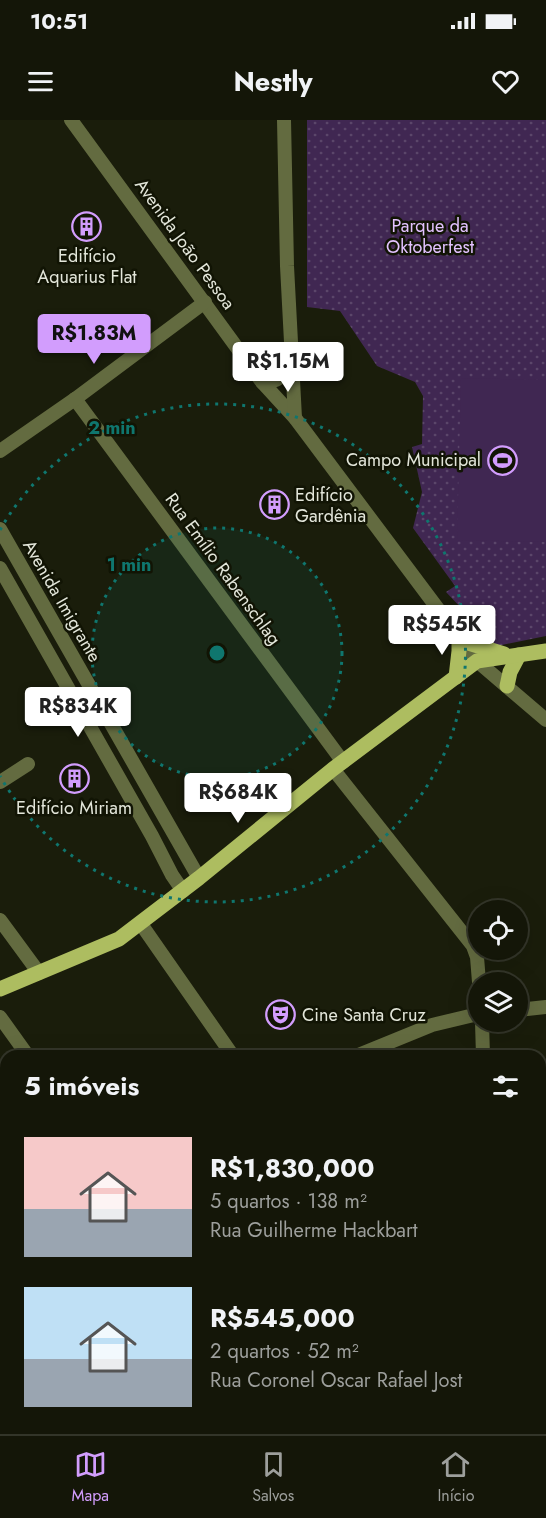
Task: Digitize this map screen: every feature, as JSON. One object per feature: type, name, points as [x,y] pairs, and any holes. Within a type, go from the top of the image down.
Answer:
[{"type":"main road","points":[[456,677],[460,639],[516,655]]},
{"type":"main road","points":[[0,989],[120,939],[338,765],[477,661],[546,651]]},
{"type":"main road","points":[[507,686],[516,655]]},
{"type":"street","name":"Avenida João Pessoa","points":[[71,120],[262,382],[295,418],[477,661],[546,720]]},
{"type":"street","points":[[284,120],[291,363],[295,418]]},
{"type":"street","points":[[0,452],[205,302]]},
{"type":"street","points":[[262,382],[282,378],[291,363]]},
{"type":"street","name":"Rua Emílio Rabenschlag","points":[[75,399],[338,765],[472,946],[477,957],[478,972]]},
{"type":"street","name":"Avenida Imigrante","points":[[0,530],[199,878]]},
{"type":"street","name":"Avenida Imigrante","points":[[0,568],[152,836],[171,874],[183,891]]},
{"type":"street","points":[[0,782],[28,764]]},
{"type":"street","points":[[152,836],[169,825]]},
{"type":"street","points":[[0,920],[39,973]]},
{"type":"street","points":[[141,924],[229,1050]]},
{"type":"street","points":[[528,1009],[546,1007]]},
{"type":"street","points":[[371,1050],[432,1025],[468,1016]]},
{"type":"street","points":[[0,1017],[24,1050]]},
{"type":"street","points":[[482,1032],[483,1050]]},
{"type":"green space","name":"Parque da Oktoberfest","points":[[307,120],[546,120],[546,636],[497,646],[446,592],[455,586],[413,528],[422,492],[412,447],[422,444],[423,396],[415,382],[377,366],[340,311],[307,307]]},
{"type":"green space","name":"Campo Municipal","points":[[461,378],[546,380],[546,542],[457,540]]},
{"type":"place","name":"Edifício Aquarius Flat","points":[[87,227]]},
{"type":"place","name":"Campo Municipal","points":[[502,460]]},
{"type":"place","name":"Edifício Gardênia","points":[[274,505]]},
{"type":"place","name":"Edifício Miriam","points":[[74,779]]},
{"type":"place","name":"Cine Santa Cruz","points":[[281,1015]]}]
